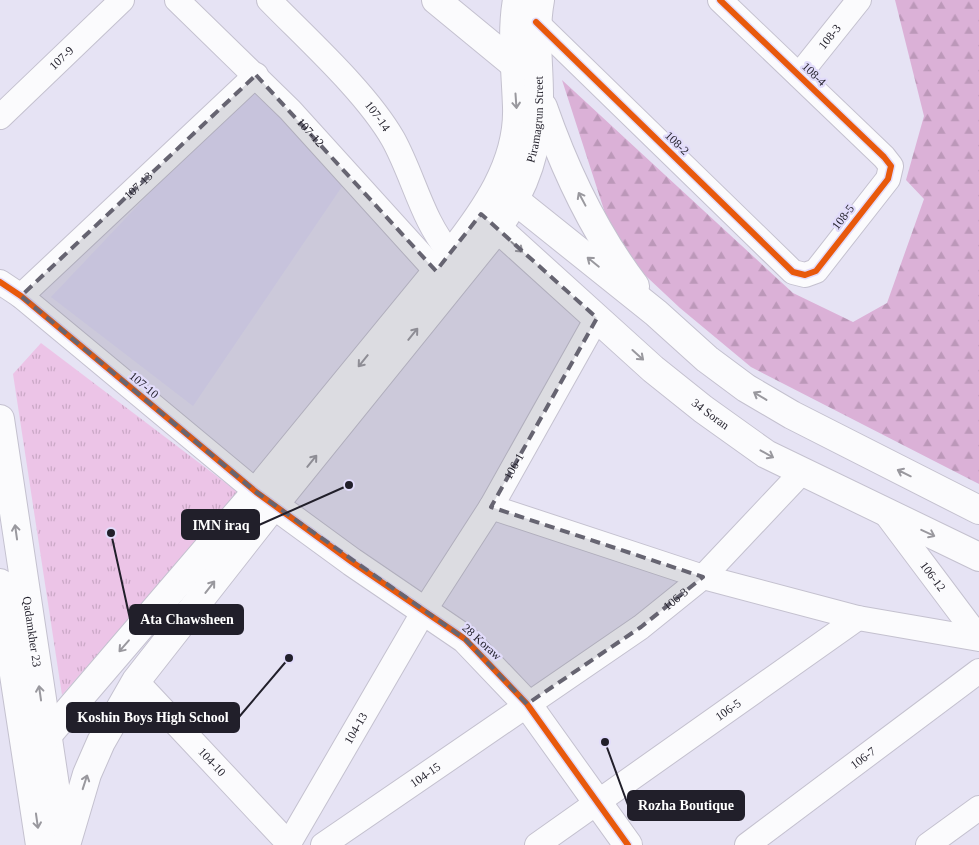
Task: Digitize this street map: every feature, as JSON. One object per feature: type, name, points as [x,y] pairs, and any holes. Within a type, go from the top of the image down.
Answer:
[{"type":"main road","points":[[439,1],[515,65]]},
{"type":"main road","name":"Piramagrun Street","points":[[506,193],[515,142],[517,109],[515,65],[524,5]]},
{"type":"main road","name":"Piramagrun Street","points":[[489,222],[506,193],[530,168],[534,150],[539,94],[524,5]]},
{"type":"main road","points":[[539,94],[555,141],[575,187],[620,265],[656,313]]},
{"type":"main road","points":[[506,193],[656,313],[707,359],[746,388],[879,461],[979,510]]},
{"type":"main road","points":[[65,845],[87,774],[100,742],[136,682],[265,498],[443,263],[489,222]]},
{"type":"main road","points":[[28,765],[46,737],[265,498],[489,222]]},
{"type":"main road","name":"34 Soran","points":[[489,222],[653,369],[703,410],[766,454],[886,514],[979,557]]},
{"type":"main road","name":"Qadamkher 23","points":[[0,419],[46,737],[61,812],[65,845]]},
{"type":"main road","name":"28 Koraw","points":[[265,498],[359,568],[465,639],[527,704],[628,845]]},
{"type":"main road","name":"Qadamkher 23","points":[[0,583],[40,845]]},
{"type":"street","name":"107-9","points":[[1,113],[122,0]]},
{"type":"street","name":"107-12","points":[[177,0],[256,75],[443,263]]},
{"type":"street","name":"107-14","points":[[269,0],[359,94],[382,122],[402,156],[438,240],[443,263]]},
{"type":"street","name":"108-4","points":[[720,0],[884,157],[891,166]]},
{"type":"street","name":"108-3","points":[[799,75],[859,0]]},
{"type":"street","name":"108-2","points":[[524,5],[793,272],[805,274]]},
{"type":"street","name":"107-13","points":[[20,296],[256,75]]},
{"type":"street","name":"108-5","points":[[805,274],[816,271],[888,179],[891,166]]},
{"type":"street","name":"107-10","points":[[0,282],[20,296],[265,498]]},
{"type":"street","name":"106-1","points":[[424,611],[491,507],[597,318]]},
{"type":"street","name":"106-3","points":[[527,704],[642,627],[703,577],[803,471]]},
{"type":"street","points":[[491,507],[703,577],[858,618],[979,638]]},
{"type":"street","name":"106-12","points":[[886,514],[979,638]]},
{"type":"street","name":"104-13","points":[[288,844],[424,611]]},
{"type":"street","name":"106-5","points":[[537,845],[858,618]]},
{"type":"street","name":"106-7","points":[[747,845],[979,671]]},
{"type":"street","name":"104-10","points":[[136,682],[288,844]]},
{"type":"street","name":"104-15","points":[[323,845],[527,704]]},
{"type":"street","points":[[928,845],[979,808]]},
{"type":"highlighted area","points":[[256,75],[436,271],[481,214],[597,318],[491,507],[703,577],[641,627],[527,704],[465,639],[256,492],[21,296]]},
{"type":"shaded area","points":[[252,85],[343,185],[193,406],[51,297]]},
{"type":"green space","points":[[895,0],[979,0],[979,484],[751,367],[680,308],[632,263],[606,216],[562,80],[793,293],[853,322],[887,303],[924,199],[906,180],[924,116]]},
{"type":"green space","points":[[41,343],[239,493],[62,695],[13,374]]},
{"type":"cycle path","points":[[536,22],[793,272],[805,275],[816,271],[888,179],[891,166],[884,157],[720,0]]},
{"type":"cycle path","points":[[0,282],[21,296],[256,492],[352,562],[465,639],[527,704],[628,845]]},
{"type":"place","name":"IMN iraq","points":[[349,485]]},
{"type":"place","name":"Ata Chawsheen","points":[[111,533]]},
{"type":"place","name":"Koshin Boys High School","points":[[289,658]]},
{"type":"place","name":"Rozha Boutique","points":[[605,742]]}]
